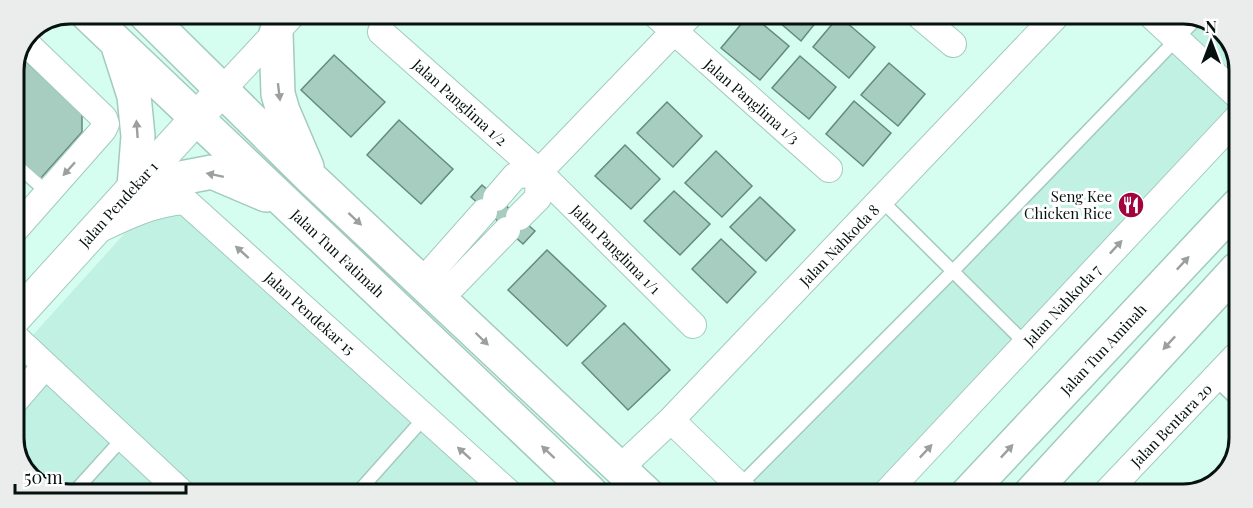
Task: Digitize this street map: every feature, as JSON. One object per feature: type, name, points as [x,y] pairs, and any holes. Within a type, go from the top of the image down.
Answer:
[{"type":"main road","name":"Jalan Tun Fatimah","points":[[98,24],[582,484]]},
{"type":"main road","points":[[155,24],[312,179],[637,484]]},
{"type":"main road","points":[[279,24],[278,94],[312,179]]},
{"type":"main road","points":[[117,42],[134,96],[138,136],[134,187],[212,172],[288,206]]},
{"type":"main road","name":"Jalan Tun Aminah","points":[[976,484],[1229,215]]},
{"type":"main road","points":[[1039,484],[1229,278]]},
{"type":"main road","points":[[431,290],[414,293],[417,311],[482,370],[483,391]]},
{"type":"street","points":[[222,90],[277,24]]},
{"type":"street","points":[[431,290],[490,205],[515,176],[539,172],[670,24]]},
{"type":"street","name":"Jalan Panglima 1/3","points":[[676,24],[829,170]]},
{"type":"street","points":[[929,24],[953,44]]},
{"type":"street","name":"Jalan Nahkoda 8","points":[[619,469],[671,420],[1048,24]]},
{"type":"street","points":[[1160,24],[1229,88]]},
{"type":"street","name":"Jalan Panglima 1/2","points":[[381,32],[539,172]]},
{"type":"street","points":[[24,220],[106,124],[104,118],[30,47]]},
{"type":"street","name":"Jalan Pendekar 1","points":[[24,308],[222,90]]},
{"type":"street","name":"Jalan Nahkoda 7","points":[[894,484],[1229,127]]},
{"type":"street","points":[[431,290],[513,224],[538,198],[539,172]]},
{"type":"street","name":"Jalan Panglima 1/1","points":[[539,172],[693,325]]},
{"type":"street","name":"Jalan Pendekar 15","points":[[93,232],[138,211],[167,202],[185,201],[499,484]]},
{"type":"street","points":[[24,346],[172,484]]},
{"type":"street","name":"Jalan Bentara 20","points":[[1115,484],[1229,364]]},
{"type":"street","points":[[24,390],[45,366]]},
{"type":"street","points":[[671,420],[738,484]]},
{"type":"lane","points":[[748,484],[1191,24]]},
{"type":"lane","points":[[24,172],[48,193]]},
{"type":"lane","points":[[881,200],[1026,344]]},
{"type":"lane","points":[[1215,379],[1229,392]]},
{"type":"lane","points":[[365,484],[425,417]]},
{"type":"lane","points":[[81,484],[123,438]]},
{"type":"shaded area","points":[[1197,26],[1216,37],[1227,55],[1229,115],[883,484],[750,484]]},
{"type":"shaded area","points":[[161,193],[200,196],[515,484],[70,484],[55,482],[34,466],[26,453],[24,345]]},
{"type":"building","points":[[741,24],[763,24],[789,46],[760,80],[721,48]]},
{"type":"building","points":[[781,24],[815,24],[801,41]]},
{"type":"building","points":[[832,24],[848,24],[875,47],[849,78],[813,47]]},
{"type":"building","points":[[334,55],[385,102],[351,137],[301,90]]},
{"type":"building","points":[[800,56],[836,87],[809,119],[772,88]]},
{"type":"building","points":[[25,61],[82,113],[82,132],[40,179],[24,164]]},
{"type":"building","points":[[889,63],[925,94],[898,126],[861,95]]},
{"type":"building","points":[[854,101],[891,133],[863,166],[826,134]]},
{"type":"building","points":[[667,102],[702,136],[673,167],[637,133]]},
{"type":"building","points":[[399,120],[453,169],[421,204],[367,155]]},
{"type":"building","points":[[625,145],[660,179],[631,209],[595,176]]},
{"type":"building","points":[[716,151],[752,186],[722,217],[685,183]]},
{"type":"building","points":[[482,185],[535,231],[523,244],[471,197]]},
{"type":"building","points":[[674,191],[710,224],[680,255],[644,221]]},
{"type":"building","points":[[760,197],[795,230],[766,261],[730,227]]},
{"type":"building","points":[[721,239],[756,272],[727,303],[692,269]]},
{"type":"building","points":[[547,250],[606,306],[567,346],[508,290]]},
{"type":"building","points":[[624,323],[670,370],[628,410],[582,363]]},
{"type":"place","name":"Seng Kee Chicken Rice","points":[[1131,205]]}]
